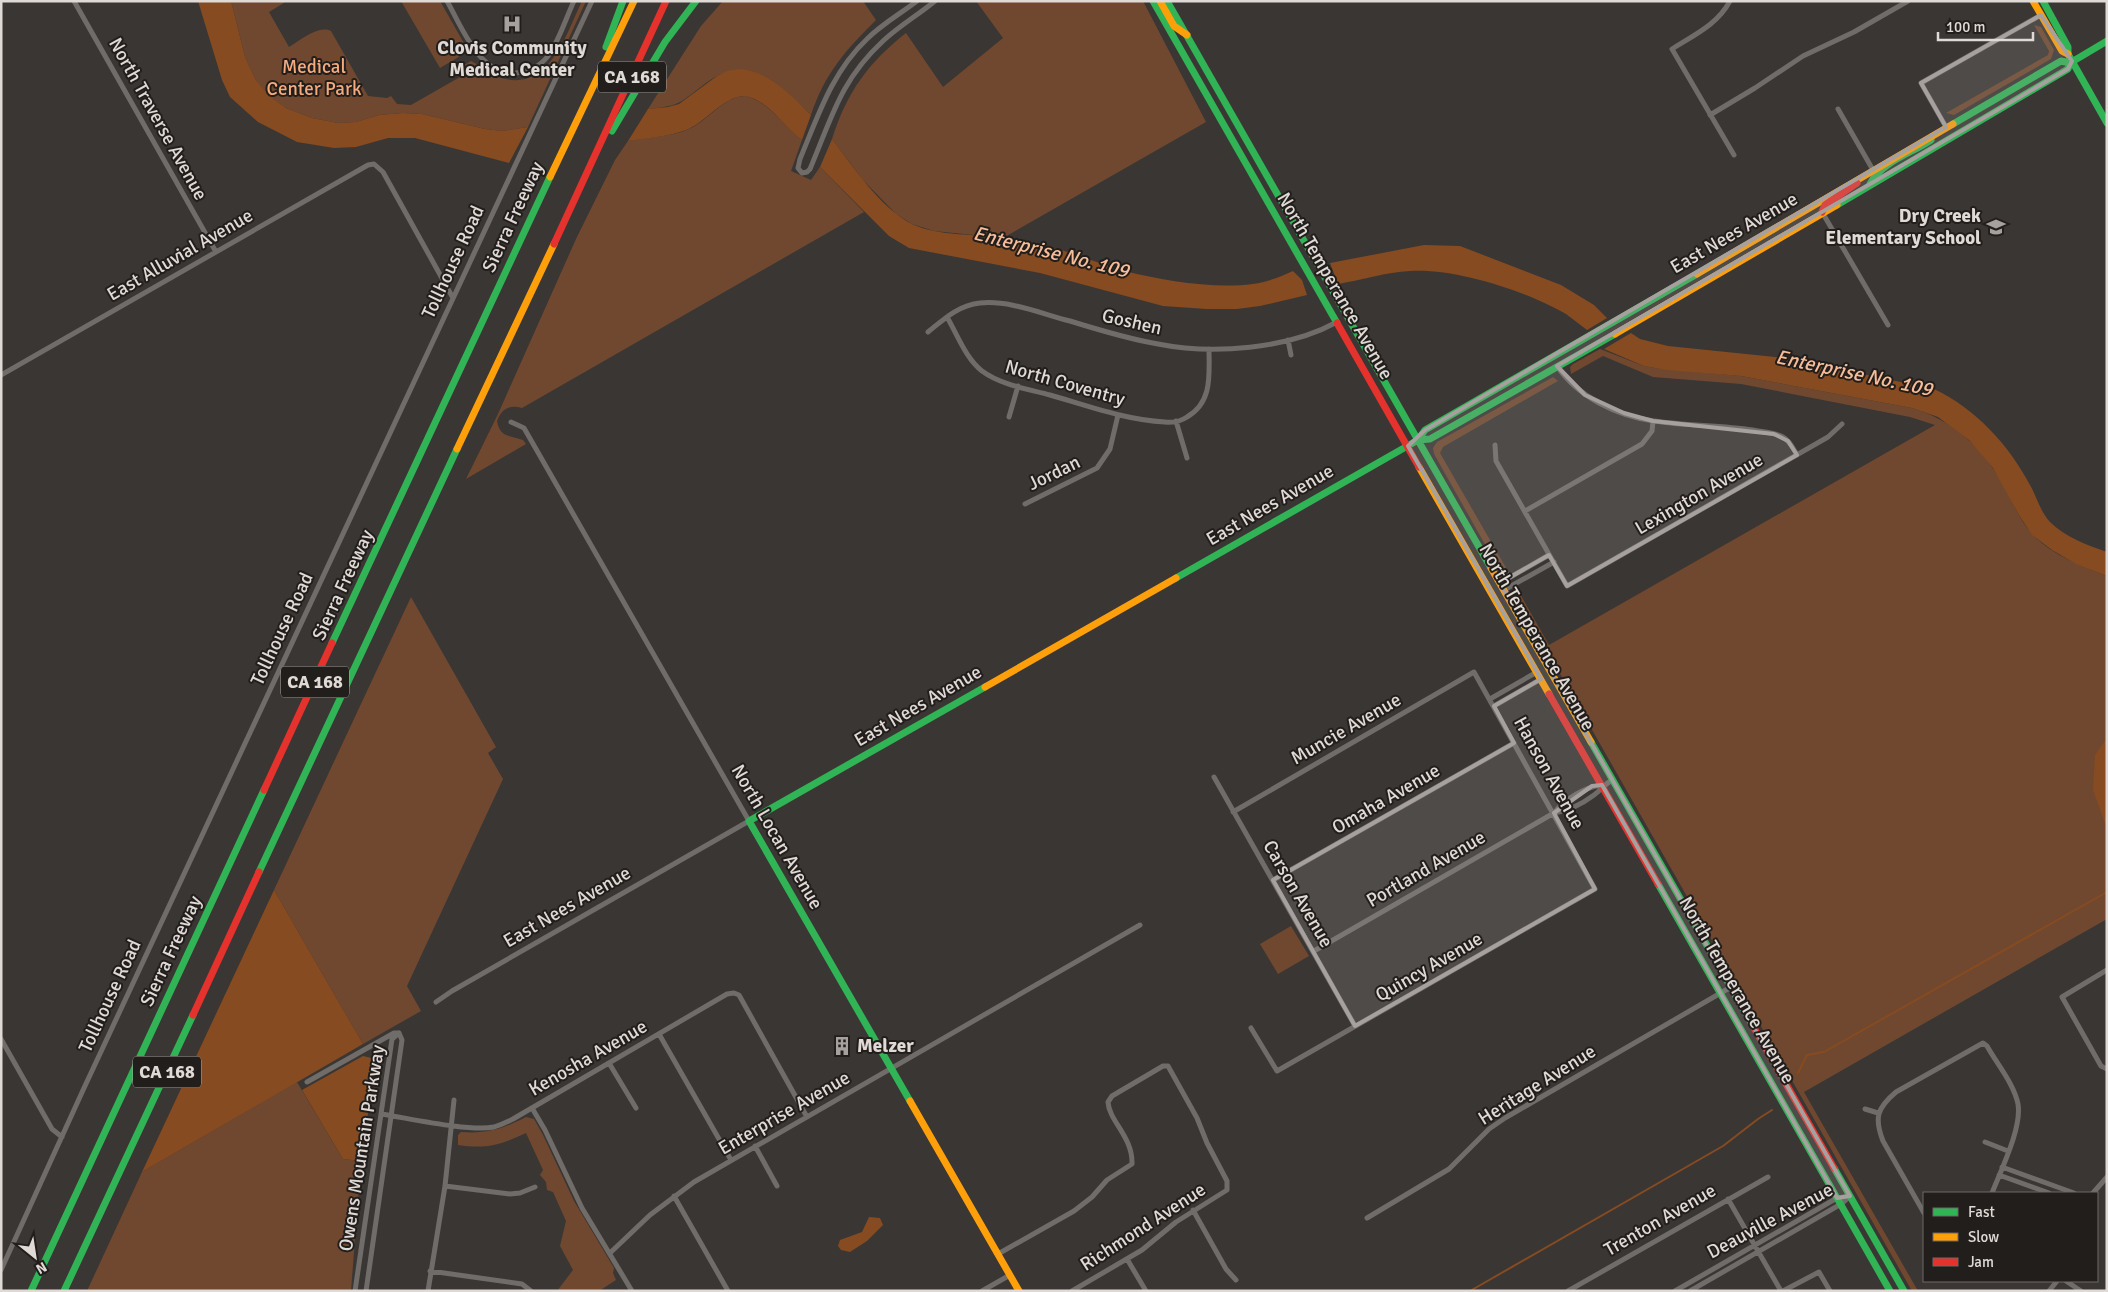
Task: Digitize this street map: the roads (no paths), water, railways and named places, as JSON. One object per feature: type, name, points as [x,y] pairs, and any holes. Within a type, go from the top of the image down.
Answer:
[{"type":"main road","points":[[599,74],[623,1]]},
{"type":"main road","name":"Sierra Freeway","points":[[31,1291],[634,1]]},
{"type":"main road","name":"CA 168","points":[[64,1291],[598,152],[666,1]]},
{"type":"main road","points":[[598,152],[620,120],[665,42],[696,1]]},
{"type":"main road","name":"North Temperance Avenue","points":[[1153,1],[1890,1291]]},
{"type":"main road","points":[[1160,1],[1176,30],[1187,36]]},
{"type":"main road","name":"North Temperance Avenue","points":[[1167,1],[1904,1291]]},
{"type":"main road","points":[[2033,1],[2062,51],[2070,59],[2107,123]]},
{"type":"main road","points":[[2042,1],[2068,47],[2070,59]]},
{"type":"main road","name":"East Nees Avenue","points":[[749,821],[1408,446],[1418,440],[1426,429],[1781,226],[1946,127],[2061,61],[2070,59],[2107,41]]},
{"type":"main road","name":"East Nees Avenue","points":[[1418,440],[1430,439],[1747,258],[1822,212],[2068,69],[2070,59]]},
{"type":"main road","points":[[1870,184],[1876,174],[1921,148],[1946,127]]},
{"type":"main road","points":[[1822,212],[1825,204],[1873,170]]},
{"type":"main road","name":"North Locan Avenue","points":[[749,821],[1019,1291]]},
{"type":"street","name":"North Traverse Avenue","points":[[74,1],[216,252]]},
{"type":"street","points":[[447,1],[480,58],[498,70],[518,73],[530,70],[547,58],[574,1]]},
{"type":"street","name":"Tollhouse Road","points":[[1,1270],[592,1]]},
{"type":"street","points":[[917,1],[871,35],[841,69],[829,89],[800,159],[798,168],[802,173],[810,168],[838,100],[857,69],[888,36],[935,1]]},
{"type":"street","points":[[1730,1],[1725,10],[1712,24],[1672,49],[1734,155]]},
{"type":"street","points":[[1710,115],[1756,88],[1798,58],[1854,32],[1908,1]]},
{"type":"street","points":[[1946,127],[1921,83],[2041,15]]},
{"type":"street","points":[[1838,109],[1873,170]]},
{"type":"street","name":"East Alluvial Avenue","points":[[1,375],[362,167],[374,164],[383,172],[453,298]]},
{"type":"street","points":[[1822,212],[1888,325]]},
{"type":"street","name":"Goshen","points":[[928,332],[947,317],[967,306],[980,303],[1005,304],[1160,345],[1209,348],[1252,346],[1288,340],[1318,332],[1337,322]]},
{"type":"street","name":"North Coventry","points":[[947,317],[968,354],[981,370],[999,381],[1118,414],[1156,421],[1176,421]]},
{"type":"street","points":[[1288,340],[1291,354]]},
{"type":"street","points":[[1187,458],[1176,421],[1186,418],[1195,412],[1206,396],[1209,381],[1209,348]]},
{"type":"street","points":[[1557,366],[1572,385],[1585,395],[1624,413],[1653,421],[1717,425],[1774,434],[1788,441],[1797,455]]},
{"type":"street","points":[[1009,417],[1018,386]]},
{"type":"street","name":"Jordan","points":[[1025,504],[1098,468],[1110,448],[1118,414]]},
{"type":"street","points":[[1525,511],[1642,444],[1652,430],[1653,421]]},
{"type":"street","name":"North Locan Avenue","points":[[511,422],[524,428],[749,821]]},
{"type":"street","name":"Lexington Avenue","points":[[1554,562],[1567,586],[1828,438],[1842,424]]},
{"type":"street","points":[[1495,445],[1496,461],[1554,562],[1504,590]]},
{"type":"street","points":[[1500,583],[1550,555]]},
{"type":"street","name":"Hanson Avenue","points":[[1474,672],[1595,889]]},
{"type":"street","name":"Muncie Avenue","points":[[1233,812],[1474,672]]},
{"type":"street","points":[[1490,699],[1539,676]]},
{"type":"street","points":[[1494,706],[1539,676]]},
{"type":"street","name":"Omaha Avenue","points":[[1273,880],[1514,743]]},
{"type":"street","name":"Carson Avenue","points":[[1214,777],[1355,1026]]},
{"type":"street","name":"Portland Avenue","points":[[1554,813],[1560,805],[1592,786],[1602,785],[1612,780]]},
{"type":"street","name":"Portland Avenue","points":[[1314,951],[1554,813],[1566,811],[1595,794],[1602,785]]},
{"type":"street","name":"East Nees Avenue","points":[[436,1002],[452,991],[749,821]]},
{"type":"street","name":"Quincy Avenue","points":[[1252,1028],[1277,1071],[1595,889]]},
{"type":"street","name":"Enterprise Avenue","points":[[610,1253],[650,1215],[674,1196],[730,1160],[1140,925]]},
{"type":"street","points":[[2106,1069],[2096,1058],[2062,997],[2107,970]]},
{"type":"street","name":"Heritage Avenue","points":[[1367,1218],[1449,1170],[1480,1138],[1505,1118],[1731,987]]},
{"type":"street","name":"Kenosha Avenue","points":[[381,1114],[480,1128],[495,1127],[532,1108],[727,994],[734,993],[739,995],[807,1117]]},
{"type":"street","points":[[307,1082],[394,1033],[399,1033]]},
{"type":"street","name":"Owens Mountain Parkway","points":[[356,1291],[392,1039],[399,1033],[402,1040],[366,1291]]},
{"type":"street","points":[[659,1034],[730,1160]]},
{"type":"street","points":[[1,1039],[52,1129],[62,1137]]},
{"type":"street","points":[[1923,1211],[1883,1141],[1879,1131],[1878,1113],[1882,1106],[1896,1092],[1983,1043],[1987,1046],[2015,1095],[2018,1113],[2017,1128],[1992,1192]]},
{"type":"street","points":[[608,1063],[636,1108]]},
{"type":"street","name":"Richmond Avenue","points":[[998,1254],[1074,1211],[1084,1204],[1107,1180],[1132,1164],[1128,1141],[1108,1102],[1112,1096],[1163,1066],[1168,1066],[1197,1118],[1228,1186],[1223,1194],[1193,1210],[1142,1250],[1072,1291]]},
{"type":"street","points":[[428,1291],[445,1186],[454,1100]]},
{"type":"street","points":[[532,1108],[546,1130],[582,1208],[632,1291]]},
{"type":"street","points":[[1865,1109],[1878,1113]]},
{"type":"street","points":[[1985,1142],[2008,1151]]},
{"type":"street","points":[[755,1146],[777,1186]]},
{"type":"street","points":[[2002,1167],[2071,1192]]},
{"type":"street","points":[[1999,1175],[2047,1192]]},
{"type":"street","name":"Trenton Avenue","points":[[1568,1291],[1768,1177]]},
{"type":"street","points":[[2094,1192],[2107,1177]]},
{"type":"street","points":[[445,1186],[510,1194],[520,1193],[535,1187]]},
{"type":"street","points":[[674,1196],[728,1291]]},
{"type":"street","name":"Deauville Avenue","points":[[1675,1291],[1754,1245],[1850,1196]]},
{"type":"street","points":[[1728,1199],[1782,1291],[1819,1272],[1830,1291]]},
{"type":"street","name":"Deauville Avenue","points":[[1690,1291],[1758,1252],[1839,1201]]},
{"type":"street","points":[[1193,1210],[1226,1268],[1236,1280]]},
{"type":"street","points":[[1128,1259],[1146,1291]]},
{"type":"street","points":[[430,1271],[522,1284],[531,1291]]},
{"type":"street","points":[[982,1291],[1010,1275]]},
{"type":"street","points":[[2068,1282],[2081,1291]]},
{"type":"water","points":[[198,1],[231,1],[245,57],[256,80],[269,96],[286,108],[312,118],[338,123],[356,122],[379,115],[403,113],[422,114],[485,129],[502,131],[528,127],[509,163],[415,138],[388,138],[356,147],[334,148],[297,142],[258,122],[230,97],[222,80]]},
{"type":"water","points":[[750,70],[769,79],[787,92],[811,115],[802,140],[766,106],[744,96],[727,102],[686,130],[665,136],[628,141],[648,109],[679,104],[717,76],[727,71]]},
{"type":"water","name":"Enterprise No. 109","points":[[832,139],[858,174],[889,208],[900,217],[923,228],[946,233],[994,237],[1044,246],[1125,271],[1156,278],[1206,285],[1253,284],[1293,271],[1302,280],[1307,295],[1260,306],[1237,309],[1163,306],[1040,273],[909,248],[889,236],[820,167]]},
{"type":"water","points":[[1424,245],[1460,246],[1561,285],[1594,305],[1607,318],[1587,330],[1566,314],[1531,297],[1511,289],[1448,273],[1410,271],[1383,274],[1338,284],[1330,263]]},
{"type":"water","name":"Enterprise No. 109","points":[[1631,333],[1640,339],[1668,346],[1786,358],[1934,389],[1963,406],[1990,429],[2022,470],[2050,522],[2069,536],[2107,552],[2107,576],[2076,564],[2052,550],[2032,535],[1993,468],[1969,440],[1938,417],[1912,408],[1741,376],[1667,370],[1644,366],[1604,349]]},
{"type":"water","points":[[2107,738],[2107,829],[2093,790],[2095,755]]},
{"type":"water","points":[[274,890],[363,1044],[142,1172]]},
{"type":"water","points":[[363,1056],[376,1059],[361,1161],[343,1159],[302,1090]]},
{"type":"water","points":[[869,1217],[880,1218],[883,1225],[867,1241],[850,1252],[841,1250],[838,1246],[840,1240],[862,1232]]},
{"type":"waterway","points":[[1798,1073],[1807,1055],[1824,1052],[2107,892]]},
{"type":"waterway","points":[[1470,1291],[1723,1146],[1772,1110]]},
{"type":"place","name":"Clovis Community Medical Center","points":[[512,24]]},
{"type":"place","name":"Dry Creek Elementary School","points":[[1996,227]]},
{"type":"place","name":"Melzer","points":[[842,1046]]},
{"type":"park label","name":"Medical Center Park","points":[[314,78]]}]
